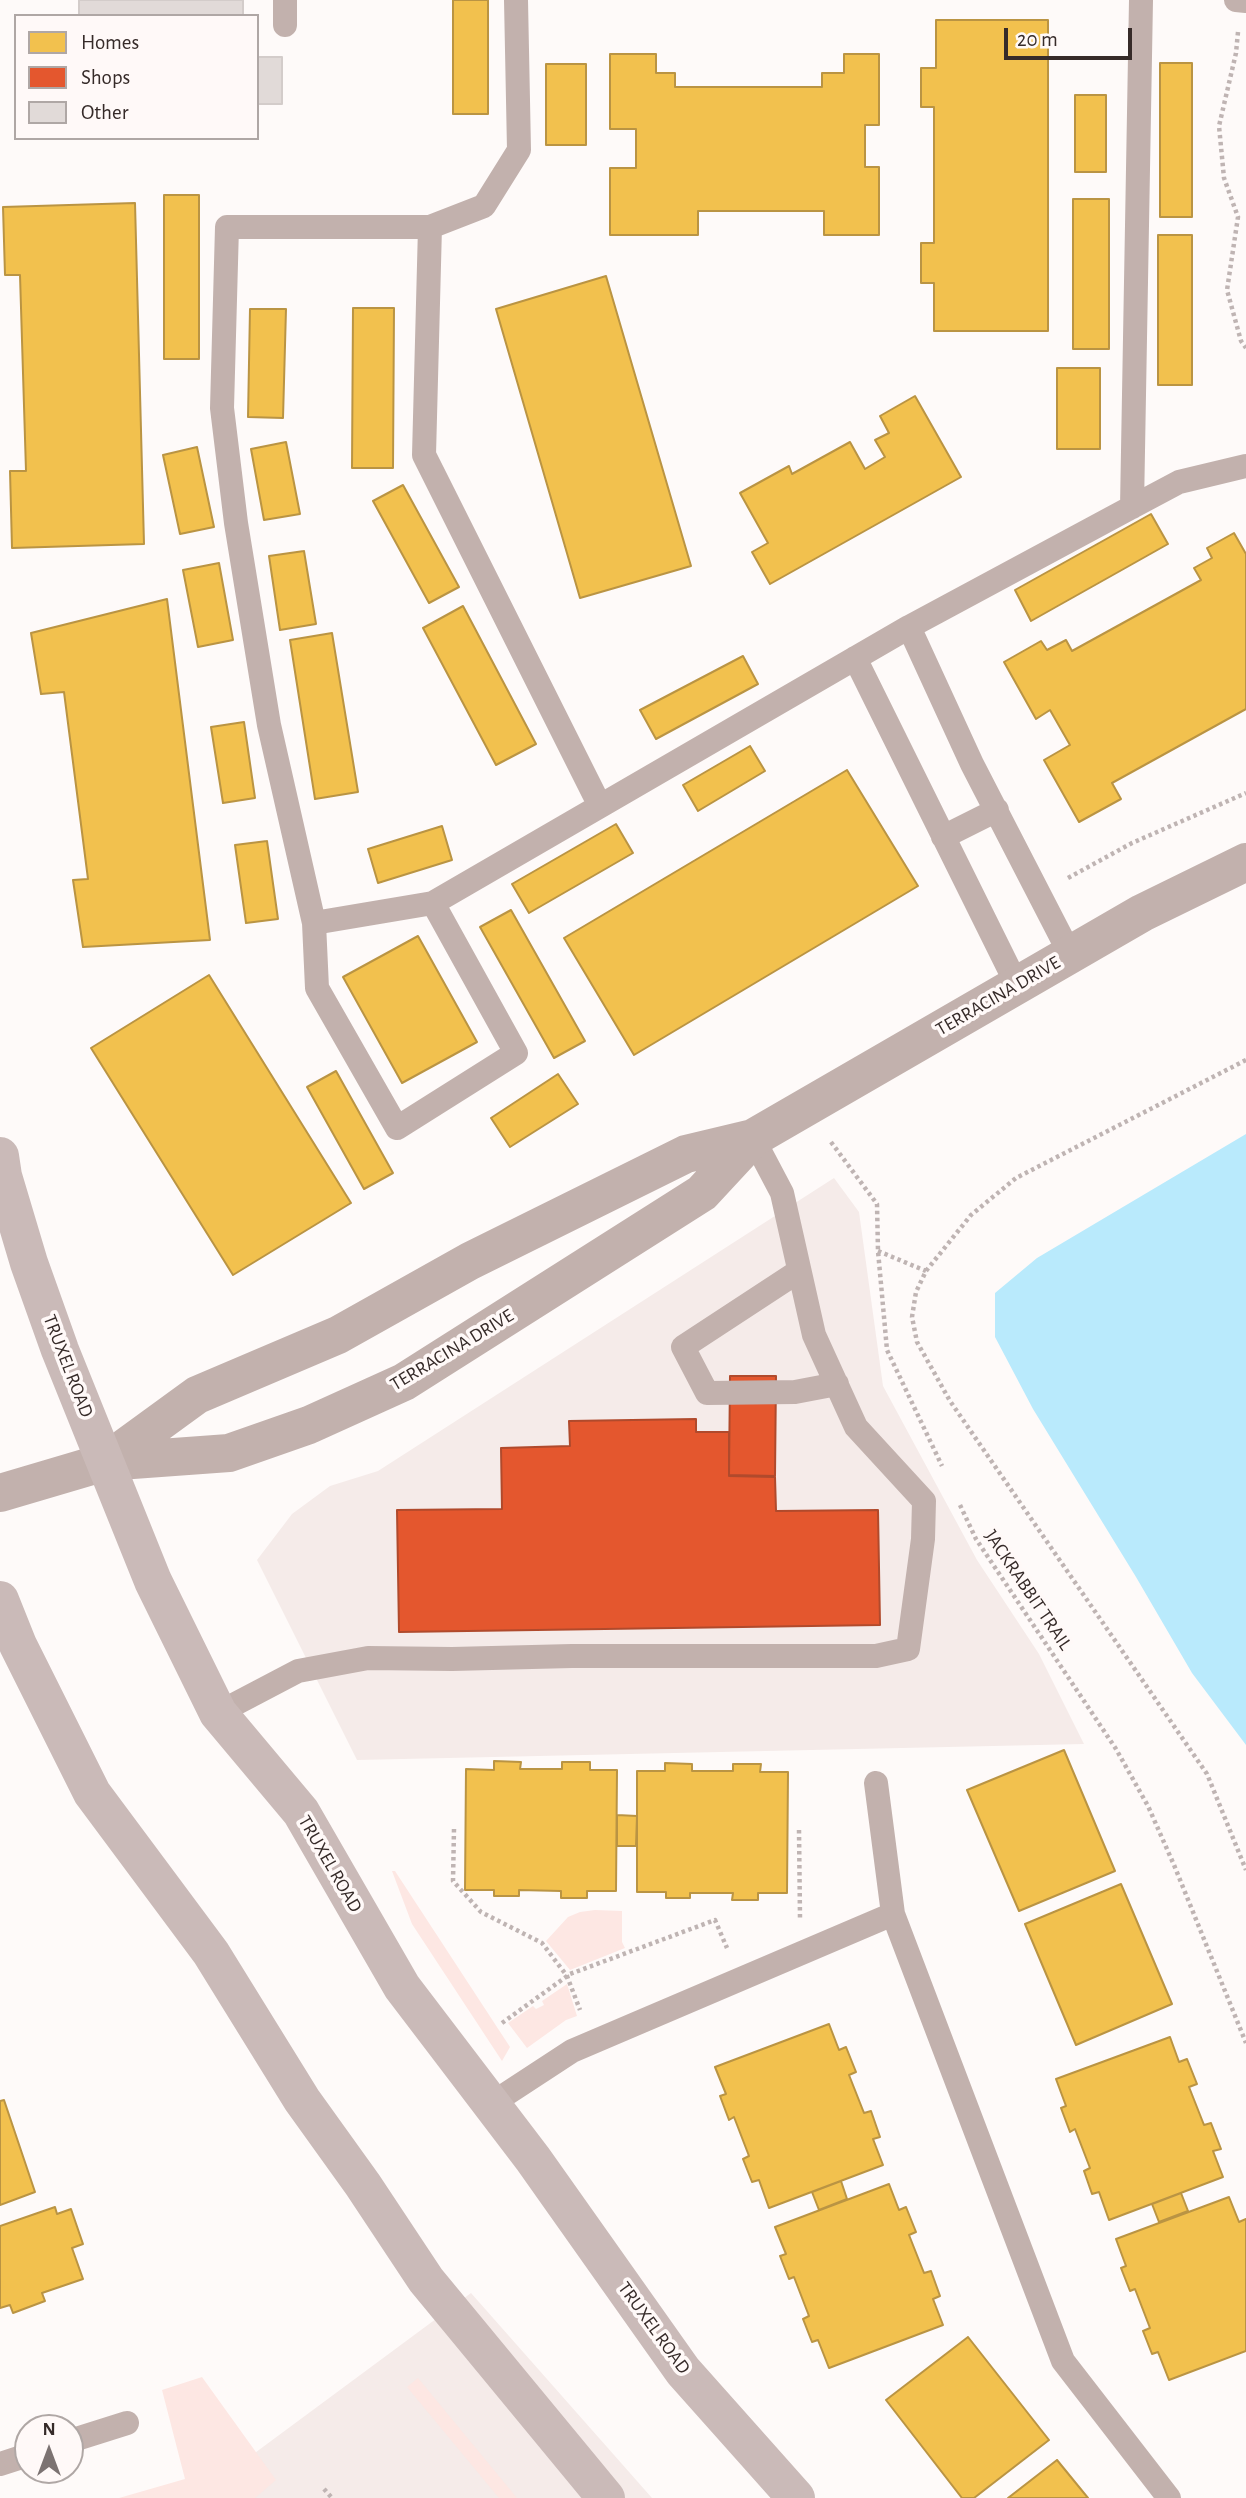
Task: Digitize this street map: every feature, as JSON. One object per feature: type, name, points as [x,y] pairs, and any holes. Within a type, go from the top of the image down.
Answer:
[{"type":"main road","name":"TRUXEL ROAD","points":[[0,1156],[3,1176],[29,1263],[60,1350],[153,1581],[218,1713],[301,1812],[402,1987],[533,2159],[683,2371],[796,2498]]},
{"type":"main road","points":[[0,1600],[18,1645],[92,1793],[211,1953],[302,2101],[363,2185],[426,2280],[606,2498]]},
{"type":"street","name":"TERRACINA DRIVE","points":[[105,1462],[197,1395],[338,1335],[470,1261],[686,1154],[753,1138],[1142,913],[1246,862]]},
{"type":"street","name":"TERRACINA DRIVE","points":[[0,1493],[105,1462],[229,1453],[309,1424],[404,1382],[702,1193],[753,1138]]},
{"type":"lane","points":[[433,903],[516,1053],[397,1128],[317,988],[314,923],[269,724],[236,523],[223,421],[228,227],[430,227],[484,206],[519,150],[516,0]]},
{"type":"lane","points":[[1132,507],[1140,0]]},
{"type":"lane","points":[[1238,0],[1246,1]]},
{"type":"lane","points":[[430,227],[424,455],[600,806]]},
{"type":"lane","points":[[314,923],[433,903],[909,627],[1132,507],[1180,482],[1246,466]]},
{"type":"lane","points":[[909,627],[972,764],[1070,954]]},
{"type":"lane","points":[[855,658],[1017,985]]},
{"type":"lane","points":[[943,837],[996,810]]},
{"type":"lane","points":[[218,1713],[298,1671],[368,1658],[876,1656],[908,1649],[922,1550],[924,1501],[856,1427],[814,1335],[782,1193],[753,1138]]},
{"type":"lane","points":[[799,1271],[683,1348],[707,1393],[795,1392],[837,1384]]},
{"type":"lane","points":[[876,1783],[893,1914],[1063,2361],[1169,2498]]},
{"type":"lane","points":[[491,2104],[572,2051],[893,1914]]},
{"type":"lane","points":[[84,2437],[127,2423]]},
{"type":"path","points":[[1238,0],[1236,53],[1219,126],[1224,178],[1238,217],[1227,290],[1241,341],[1246,348]]},
{"type":"path","points":[[1039,893],[1132,843],[1246,793]]},
{"type":"path","points":[[1246,1059],[1016,1178],[971,1214],[926,1271],[916,1292],[912,1317],[917,1342],[950,1401],[990,1463],[1207,1774],[1246,1870]]},
{"type":"path","points":[[831,1142],[877,1204],[878,1251],[887,1350],[946,1476]]},
{"type":"path","points":[[878,1251],[926,1271]]},
{"type":"path","name":"JACKRABBIT TRAIL","points":[[958,1501],[976,1539],[1116,1749],[1148,1806],[1246,2043]]},
{"type":"path","points":[[454,1829],[453,1881],[481,1912],[542,1944],[567,1976],[580,2010]]},
{"type":"path","points":[[799,1830],[800,1926]]},
{"type":"path","points":[[502,2023],[567,1976],[715,1920],[730,1952]]},
{"type":"path","points":[[324,2489],[332,2498]]},
{"type":"shaded area","points":[[834,1178],[859,1212],[883,1386],[977,1560],[1039,1654],[1084,1744],[357,1760],[257,1560],[292,1514],[330,1486],[378,1471]]},
{"type":"shaded area","points":[[392,1871],[395,1871],[510,2047],[502,2061],[412,1924]]},
{"type":"shaded area","points":[[595,1910],[622,1911],[622,1942],[625,1948],[570,1970],[546,1941],[568,1917]]},
{"type":"shaded area","points":[[567,1984],[577,2016],[566,2020],[527,2048],[508,2023],[533,2006],[536,2009],[544,2005],[542,2001]]},
{"type":"shaded area","points":[[471,2293],[652,2498],[194,2498]]},
{"type":"shaded area","points":[[202,2377],[276,2480],[255,2498],[119,2498],[185,2479],[162,2390]]},
{"type":"shaded area","points":[[418,2378],[517,2498],[499,2498],[407,2387]]},
{"type":"water","points":[[1246,1134],[1246,1745],[1192,1673],[1033,1409],[995,1337],[995,1293],[1037,1258]]},
{"type":"building: Homes","points":[[453,0],[488,0],[488,114],[453,114]]},
{"type":"building: Homes","points":[[936,20],[1048,20],[1048,331],[934,331],[934,283],[921,283],[921,243],[934,243],[934,107],[921,107],[921,68],[936,68]]},
{"type":"building: Homes","points":[[610,54],[656,54],[656,73],[675,73],[675,87],[822,87],[822,73],[844,73],[844,54],[879,54],[879,125],[865,125],[865,167],[879,167],[879,235],[824,235],[824,211],[698,211],[698,235],[610,235],[610,168],[636,168],[636,129],[610,129]]},
{"type":"building: Homes","points":[[1160,63],[1192,63],[1192,217],[1160,217]]},
{"type":"building: Homes","points":[[546,64],[586,64],[586,145],[546,145]]},
{"type":"building: Homes","points":[[1075,95],[1106,95],[1106,172],[1075,172]]},
{"type":"building: Homes","points":[[164,195],[199,195],[199,359],[164,359]]},
{"type":"building: Homes","points":[[1073,199],[1109,199],[1109,349],[1073,349]]},
{"type":"building: Homes","points":[[135,203],[144,544],[12,548],[10,471],[26,471],[20,275],[5,275],[3,207]]},
{"type":"building: Homes","points":[[1158,235],[1192,235],[1192,385],[1158,385]]},
{"type":"building: Homes","points":[[606,276],[691,566],[580,598],[496,309]]},
{"type":"building: Homes","points":[[353,308],[394,308],[393,468],[352,468]]},
{"type":"building: Homes","points":[[250,309],[286,309],[283,418],[248,417]]},
{"type":"building: Homes","points":[[1057,368],[1100,368],[1100,449],[1057,449]]},
{"type":"building: Homes","points":[[915,396],[961,477],[770,584],[752,552],[768,543],[740,493],[789,466],[792,474],[850,442],[865,469],[885,457],[875,440],[889,433],[880,416]]},
{"type":"building: Homes","points":[[286,442],[300,514],[264,520],[251,449]]},
{"type":"building: Homes","points":[[197,447],[214,527],[180,534],[163,455]]},
{"type":"building: Homes","points":[[403,485],[459,587],[429,603],[373,501]]},
{"type":"building: Homes","points":[[1151,514],[1168,544],[1031,621],[1015,590]]},
{"type":"building: Homes","points":[[1234,533],[1246,554],[1246,709],[1112,783],[1121,799],[1079,822],[1044,760],[1070,745],[1050,710],[1036,719],[1004,662],[1041,641],[1047,650],[1066,640],[1072,651],[1201,580],[1194,568],[1212,558],[1207,548]]},
{"type":"building: Homes","points":[[304,551],[316,624],[280,630],[269,556]]},
{"type":"building: Homes","points":[[219,563],[233,640],[198,647],[183,570]]},
{"type":"building: Homes","points":[[167,599],[210,940],[83,947],[73,880],[88,879],[64,692],[41,694],[31,633]]},
{"type":"building: Homes","points":[[463,606],[536,744],[496,765],[423,628]]},
{"type":"building: Homes","points":[[332,633],[358,792],[315,799],[290,640]]},
{"type":"building: Homes","points":[[743,656],[758,684],[656,739],[640,710]]},
{"type":"building: Homes","points":[[244,722],[255,798],[223,803],[211,727]]},
{"type":"building: Homes","points":[[750,746],[765,771],[698,811],[683,785]]},
{"type":"building: Homes","points":[[847,770],[918,886],[634,1055],[564,938]]},
{"type":"building: Homes","points":[[616,824],[633,853],[529,913],[512,884]]},
{"type":"building: Homes","points":[[442,826],[452,860],[378,883],[368,849]]},
{"type":"building: Homes","points":[[267,841],[278,919],[246,923],[235,845]]},
{"type":"building: Homes","points":[[511,910],[585,1041],[554,1058],[480,927]]},
{"type":"building: Homes","points":[[418,936],[477,1042],[402,1083],[343,977]]},
{"type":"building: Homes","points":[[209,975],[351,1203],[233,1275],[91,1048]]},
{"type":"building: Homes","points":[[336,1071],[393,1173],[364,1189],[307,1087]]},
{"type":"building: Homes","points":[[558,1074],[578,1104],[510,1147],[491,1118]]},
{"type":"building: Homes","points":[[1064,1750],[1115,1871],[1019,1911],[967,1790]]},
{"type":"building: Homes","points":[[494,1761],[521,1762],[520,1769],[562,1769],[562,1762],[590,1762],[590,1770],[617,1770],[616,1891],[587,1891],[587,1898],[561,1898],[561,1891],[519,1890],[519,1896],[494,1896],[494,1890],[465,1890],[466,1769],[494,1770]]},
{"type":"building: Homes","points":[[665,1763],[692,1764],[692,1771],[733,1771],[733,1764],[761,1764],[760,1772],[788,1772],[787,1893],[758,1893],[758,1900],[732,1900],[733,1893],[690,1893],[690,1898],[666,1898],[666,1892],[637,1892],[637,1771],[665,1771]]},
{"type":"building: Homes","points":[[617,1815],[637,1816],[636,1846],[617,1846]]},
{"type":"building: Homes","points":[[1121,1884],[1172,2004],[1076,2045],[1025,1924]]},
{"type":"building: Homes","points":[[829,2024],[839,2050],[846,2047],[856,2072],[849,2075],[864,2113],[871,2111],[880,2137],[873,2139],[883,2165],[769,2208],[759,2180],[752,2182],[743,2159],[749,2156],[734,2117],[729,2120],[720,2096],[726,2094],[715,2067]]},
{"type":"building: Homes","points":[[1170,2037],[1179,2062],[1187,2059],[1197,2084],[1189,2087],[1204,2125],[1211,2123],[1221,2149],[1213,2151],[1223,2177],[1109,2220],[1099,2192],[1092,2194],[1084,2171],[1090,2168],[1075,2129],[1070,2132],[1061,2108],[1066,2106],[1056,2079]]},
{"type":"building: Homes","points":[[4,2100],[35,2192],[0,2205],[0,2101]]},
{"type":"building: Homes","points":[[841,2181],[847,2199],[819,2210],[812,2192]]},
{"type":"building: Homes","points":[[889,2184],[899,2210],[906,2207],[916,2232],[909,2235],[924,2273],[931,2271],[940,2296],[933,2299],[943,2325],[829,2368],[818,2340],[812,2342],[803,2319],[809,2316],[794,2277],[789,2279],[780,2256],[786,2254],[775,2227]]},
{"type":"building: Homes","points":[[1181,2193],[1188,2211],[1159,2222],[1152,2204]]},
{"type":"building: Homes","points":[[1229,2197],[1239,2222],[1246,2219],[1246,2351],[1169,2380],[1158,2352],[1152,2354],[1143,2331],[1150,2328],[1135,2289],[1130,2291],[1121,2268],[1126,2266],[1116,2239]]},
{"type":"building: Homes","points":[[55,2207],[57,2214],[71,2209],[83,2244],[72,2248],[83,2279],[42,2293],[45,2301],[13,2313],[10,2305],[0,2308],[0,2226]]},
{"type":"building: Homes","points":[[968,2337],[1049,2440],[974,2498],[962,2498],[886,2400]]},
{"type":"building: Homes","points":[[1057,2460],[1088,2498],[1008,2498]]},
{"type":"building: Shops","points":[[730,1376],[776,1376],[775,1476],[729,1475]]},
{"type":"building: Shops","points":[[696,1419],[696,1432],[729,1432],[729,1476],[775,1477],[776,1511],[878,1510],[880,1625],[399,1632],[397,1510],[502,1509],[501,1448],[570,1446],[569,1421]]},
{"type":"building: Other","points":[[79,0],[243,0],[243,14],[79,14]]},
{"type":"building: Other","points":[[259,57],[282,57],[282,104],[259,104]]}]
